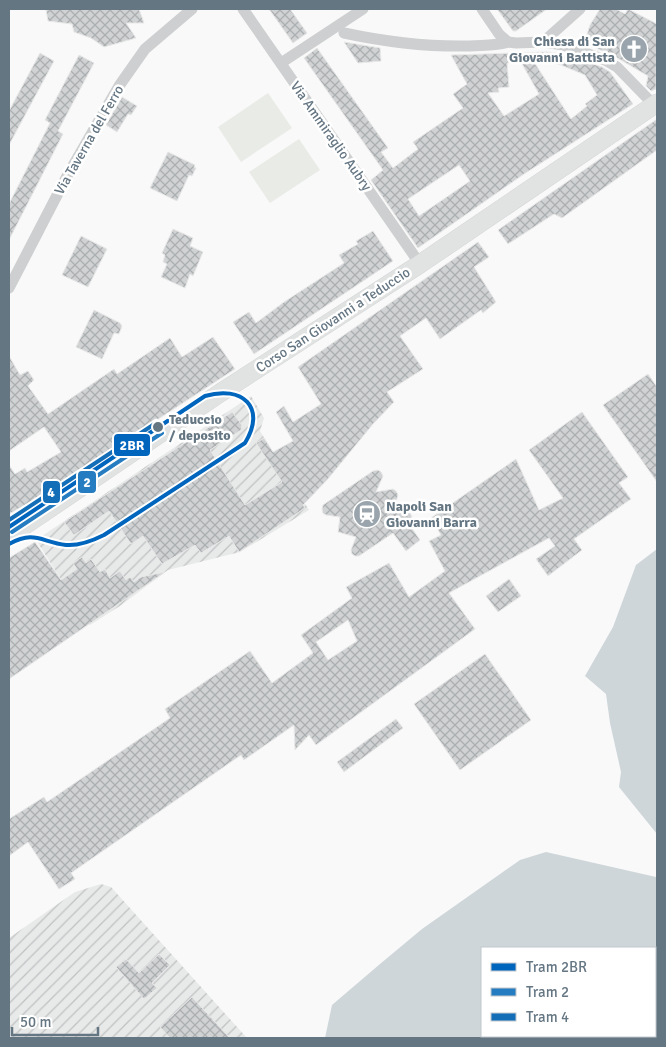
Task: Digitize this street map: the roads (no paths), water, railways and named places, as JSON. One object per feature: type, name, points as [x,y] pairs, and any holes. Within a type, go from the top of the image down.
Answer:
[{"type":"main road","name":"Corso San Giovanni a Teduccio","points":[[9,536],[220,393],[420,264],[656,104]]},
{"type":"street","name":"Via Taverna del Ferro","points":[[9,288],[63,185],[119,86],[145,49],[192,9]]},
{"type":"street","name":"Via Ammiraglio Aubry","points":[[243,9],[420,264]]},
{"type":"street","points":[[280,63],[364,9]]},
{"type":"street","points":[[482,9],[499,34],[508,42]]},
{"type":"street","points":[[543,42],[580,9]]},
{"type":"street","points":[[344,33],[398,43],[431,46],[494,45],[508,42],[543,42],[562,45],[605,60],[617,67],[656,104]]},
{"type":"tram line","name":"2BR","points":[[9,527],[205,396],[218,393],[230,394],[240,397],[252,409],[251,430],[245,443],[104,535],[76,545],[57,544],[32,537],[9,544]]},
{"type":"tram line","name":"4","points":[[9,520],[156,423]]},
{"type":"tram line","name":"2","points":[[12,532],[162,433]]},
{"type":"place","name":"Chiesa di San Giovanni Battista","points":[[634,49]]},
{"type":"place","name":"Teduccio / deposito","points":[[158,427]]},
{"type":"place","name":"Napoli San Giovanni Barra","points":[[367,514]]}]
